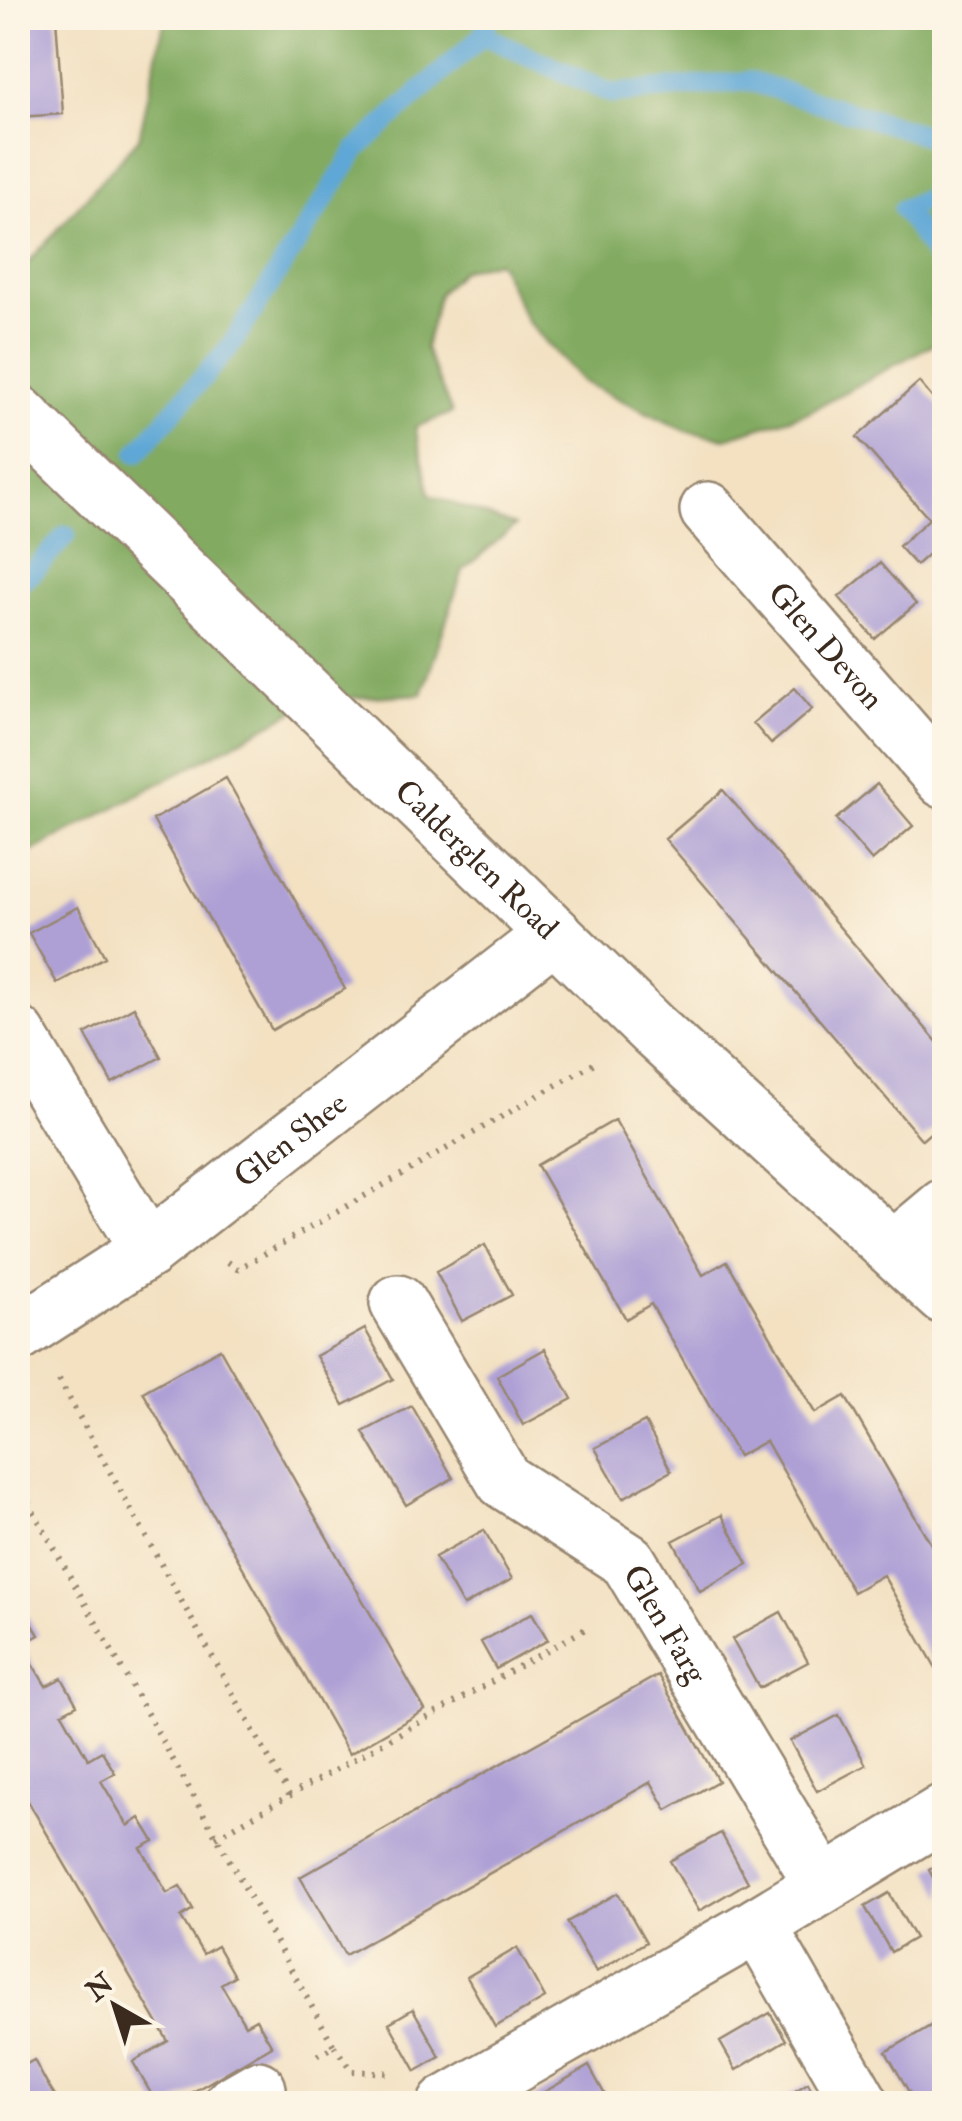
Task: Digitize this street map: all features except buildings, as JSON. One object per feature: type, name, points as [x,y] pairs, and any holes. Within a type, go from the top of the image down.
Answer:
[{"type":"street","name":"Calderglen Road","points":[[18,413],[653,1030],[944,1296]]},
{"type":"street","name":"Glen Devon","points":[[708,510],[944,780]]},
{"type":"street","name":"Glen Shee","points":[[24,1330],[162,1239],[554,934]]},
{"type":"street","points":[[18,1035],[162,1239]]},
{"type":"street","points":[[895,1248],[944,1207]]},
{"type":"street","name":"Glen Farg","points":[[398,1302],[504,1481],[628,1561],[823,1885]]},
{"type":"street","points":[[427,2092],[758,1925],[944,1812]]},
{"type":"street","points":[[758,1925],[861,2104]]},
{"type":"path","points":[[162,1239],[238,1269],[653,1030]]},
{"type":"path","points":[[24,1330],[289,1795]]},
{"type":"path","points":[[18,1484],[334,2046],[352,2070],[390,2071],[427,2092]]},
{"type":"path","points":[[216,1837],[587,1628]]},
{"type":"path","points":[[245,2096],[334,2046]]},
{"type":"green space","points":[[165,18],[944,18],[944,348],[937,342],[806,413],[726,438],[686,431],[583,382],[526,320],[498,261],[462,270],[439,293],[425,348],[452,413],[415,427],[430,495],[515,526],[463,570],[422,694],[315,700],[18,859],[18,274],[139,138]]},
{"type":"waterway","points":[[488,18],[483,35],[612,94],[749,81],[944,141]]},
{"type":"waterway","points":[[137,453],[232,344],[357,149],[483,35]]},
{"type":"waterway","points":[[944,191],[903,209],[944,269]]},
{"type":"waterway","points":[[18,584],[66,535]]}]
